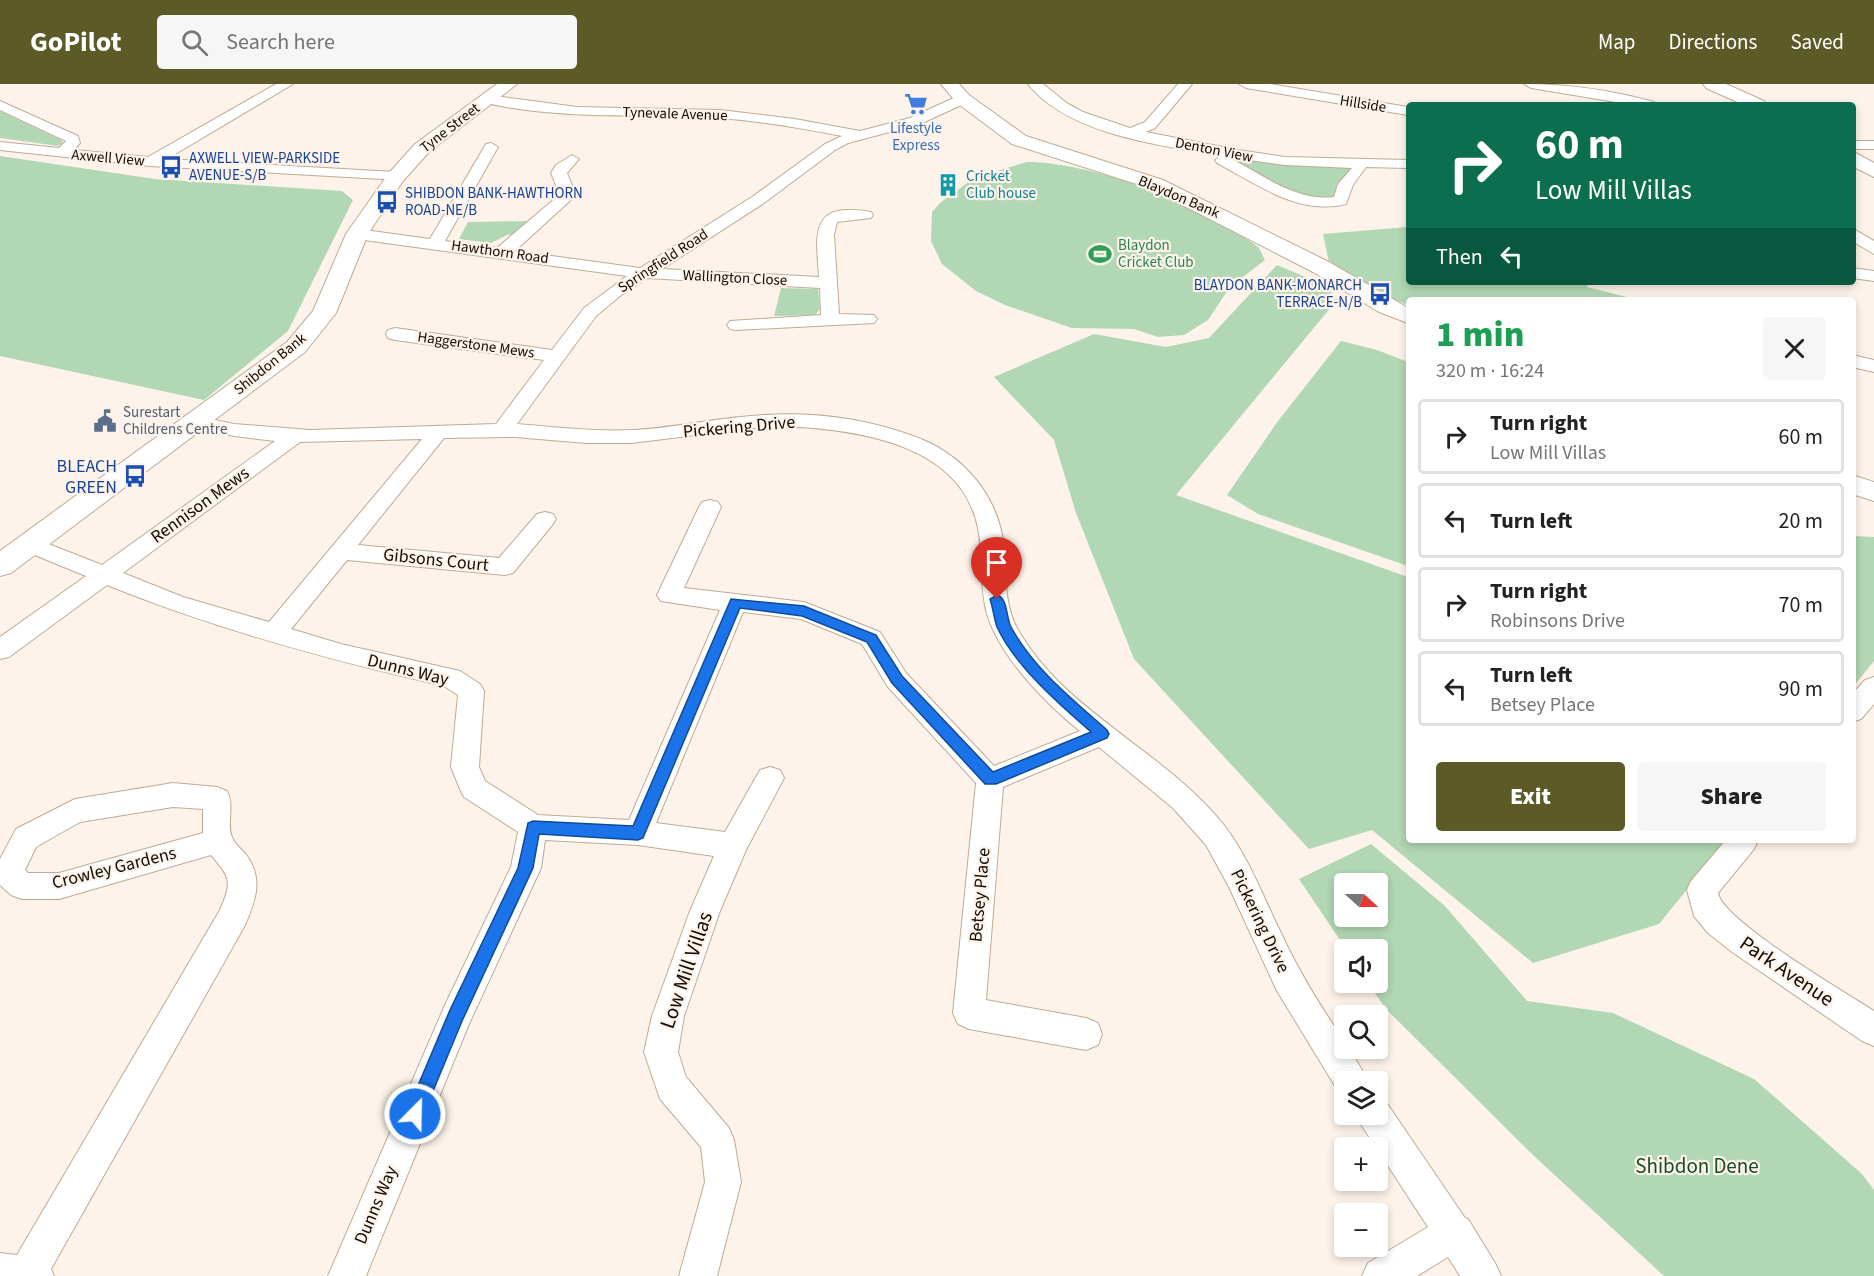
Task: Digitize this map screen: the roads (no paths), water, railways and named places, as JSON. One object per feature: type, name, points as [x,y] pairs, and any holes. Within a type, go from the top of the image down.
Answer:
[{"type":"street","points":[[150,162],[286,84]]},
{"type":"street","name":"Tyne Street","points":[[396,177],[422,147],[508,84]]},
{"type":"street","name":"Denton View","points":[[1035,84],[1049,99],[1072,113],[1131,133],[1261,158],[1406,165]]},
{"type":"street","points":[[1131,133],[1146,128],[1185,84]]},
{"type":"street","name":"Hillside","points":[[1246,84],[1406,111]]},
{"type":"street","points":[[1531,84],[1621,97],[1638,102]]},
{"type":"street","points":[[1712,84],[1751,102]]},
{"type":"street","points":[[255,87],[271,92]]},
{"type":"street","points":[[862,135],[915,122],[958,89]]},
{"type":"street","name":"Blaydon Bank","points":[[958,89],[1019,140],[1156,184],[1238,223],[1406,315]]},
{"type":"street","name":"Tynevale Avenue","points":[[487,99],[577,111],[720,114],[795,123],[862,135]]},
{"type":"street","points":[[0,105],[73,139],[73,143],[61,154]]},
{"type":"street","points":[[1157,117],[1173,137],[1285,192],[1317,204],[1340,201],[1346,184],[1359,169],[1359,164]]},
{"type":"street","name":"Springfield Road","points":[[502,430],[590,312],[642,273],[758,200],[818,154],[843,140],[862,135]]},
{"type":"street","points":[[1856,146],[1874,145]]},
{"type":"street","name":"Axwell View","points":[[0,146],[150,162],[396,177]]},
{"type":"street","points":[[436,243],[491,147]]},
{"type":"street","points":[[504,252],[565,198],[567,193],[559,173],[572,159]]},
{"type":"street","points":[[1856,160],[1874,171]]},
{"type":"street","name":"Shibdon Bank","points":[[0,566],[296,347],[315,327],[333,298],[357,234],[396,177]]},
{"type":"street","points":[[830,320],[828,224],[840,215],[865,215]]},
{"type":"street","name":"Hawthorn Road","points":[[357,234],[504,252],[642,273]]},
{"type":"street","points":[[1856,236],[1874,249]]},
{"type":"street","name":"Wallington Close","points":[[642,273],[828,283]]},
{"type":"street","points":[[1856,274],[1874,276]]},
{"type":"street","points":[[736,325],[868,319]]},
{"type":"street","name":"Haggerstone Mews","points":[[395,334],[557,356]]},
{"type":"street","points":[[1856,362],[1874,366]]},
{"type":"street","name":"Pickering Drive","points":[[196,422],[220,428],[294,437],[502,430],[617,437],[752,422],[791,421],[877,431],[925,448],[950,465],[983,507],[991,533],[992,567],[1004,626],[1029,664],[1061,698],[1102,734],[1171,788],[1207,825],[1240,875],[1270,945],[1307,1016],[1344,1071]]},
{"type":"street","points":[[275,632],[339,550],[437,433]]},
{"type":"street","name":"Rennison Mews","points":[[0,650],[294,437]]},
{"type":"street","points":[[1856,485],[1874,492]]},
{"type":"street","points":[[710,507],[669,595],[804,611],[871,638],[897,680],[990,780],[1102,734]]},
{"type":"street","name":"Gibsons Court","points":[[339,550],[505,567],[545,519]]},
{"type":"street","name":"Dunns Way","points":[[28,544],[175,603],[341,653],[452,678],[471,691],[465,767],[474,789],[533,827],[526,868],[456,1016],[347,1276]]},
{"type":"street","points":[[638,833],[735,602]]},
{"type":"street","points":[[1856,707],[1874,687]]},
{"type":"street","name":"Low Mill Villas","points":[[698,1276],[723,1182],[717,1140],[672,1087],[661,1052],[668,1016],[705,911],[733,846],[770,778]]},
{"type":"street","name":"Betsey Place","points":[[990,780],[969,1013],[1086,1034]]},
{"type":"street","name":"Crowley Gardens","points":[[173,795],[217,800],[217,841],[59,886],[22,886],[8,873],[26,838],[75,810],[173,795]]},
{"type":"street","points":[[533,827],[638,833],[733,846]]},
{"type":"street","points":[[21,1274],[234,917],[245,887],[240,868],[217,841]]},
{"type":"street","name":"Park Avenue","points":[[1741,843],[1702,890],[1705,906],[1719,923],[1743,942],[1874,1030]]},
{"type":"street","points":[[1382,1125],[1455,1232],[1482,1276]]},
{"type":"street","points":[[1381,1276],[1455,1232]]},
{"type":"place","name":"Lifestyle Express","points":[[916,104]]},
{"type":"place","name":"AXWELL VIEW-PARKSIDE AVENUE-S/B","points":[[171,167]]},
{"type":"place","name":"Cricket Club house","points":[[948,185]]},
{"type":"place","name":"SHIBDON BANK-HAWTHORN ROAD-NE/B","points":[[387,202]]},
{"type":"place","name":"Blaydon Cricket Club","points":[[1100,254]]},
{"type":"place","name":"BLAYDON BANK-MONARCH TERRACE-N/B","points":[[1380,294]]},
{"type":"place","name":"Surestart Childrens Centre","points":[[105,421]]},
{"type":"place","name":"BLEACH GREEN","points":[[135,476]]},
{"type":"park label","name":"Shibdon Dene","points":[[1697,1166]]}]
